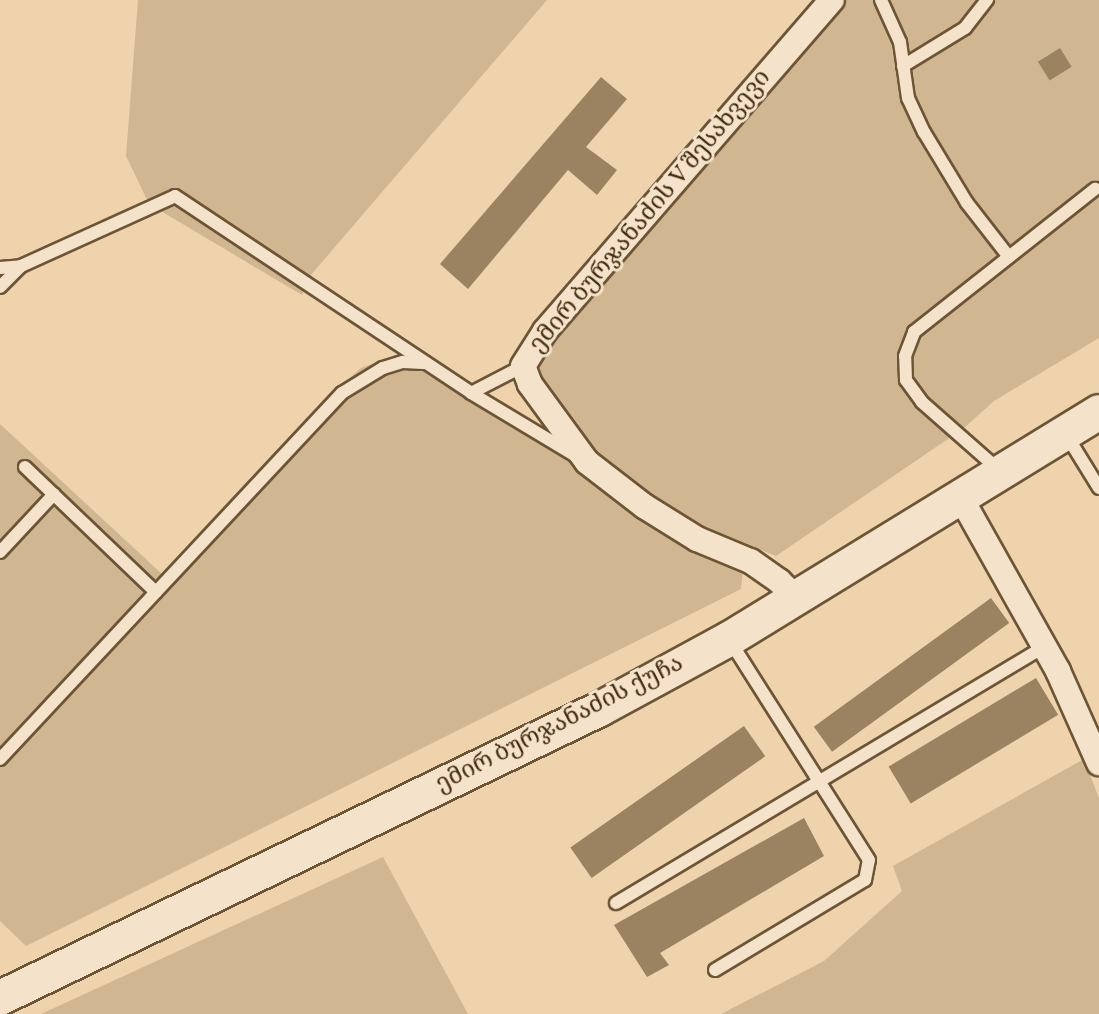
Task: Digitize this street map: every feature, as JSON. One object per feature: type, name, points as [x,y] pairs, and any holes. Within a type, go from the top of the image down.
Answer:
[{"type":"street","name":"ემირ ბურჯანაძის V შესახვევი","points":[[796,598],[779,581],[750,561],[697,539],[644,506],[587,462],[536,393],[523,366],[545,331],[832,0]]},
{"type":"street","name":"ემირ ბურჯანაძის ქუჩა","points":[[0,998],[600,709],[729,639],[1099,412]]},
{"type":"street","points":[[961,498],[1044,647],[1084,724],[1099,763]]},
{"type":"lane","points":[[881,0],[900,42],[908,98],[924,132],[967,203],[1009,257]]},
{"type":"lane","points":[[903,66],[965,28],[987,0]]},
{"type":"lane","points":[[1002,472],[922,402],[906,380],[905,356],[914,332],[1095,189]]},
{"type":"lane","points":[[0,268],[21,266],[175,196],[426,364],[587,462]]},
{"type":"lane","points":[[0,287],[21,266]]},
{"type":"lane","points":[[0,759],[342,393],[383,368],[403,362],[426,364]]},
{"type":"lane","points":[[471,393],[523,366]]},
{"type":"lane","points":[[1065,433],[1099,488]]},
{"type":"lane","points":[[25,467],[156,592]]},
{"type":"lane","points":[[0,552],[54,494]]},
{"type":"lane","points":[[715,970],[865,880],[869,860],[729,639]]},
{"type":"lane","points":[[616,903],[1044,647]]},
{"type":"shaded area","points":[[138,0],[547,0],[310,276],[302,295],[149,204],[126,156]]},
{"type":"shaded area","points":[[845,0],[1099,0],[1099,338],[994,401],[964,428],[776,556],[740,542],[704,535],[636,490],[595,451],[545,392],[538,380],[537,362],[546,344]]},
{"type":"shaded area","points":[[399,354],[743,570],[741,589],[26,946],[0,921],[0,424],[162,574],[336,390],[361,368]]},
{"type":"shaded area","points":[[1084,759],[1099,798],[1099,1014],[721,1014],[824,961],[902,891],[893,866]]},
{"type":"shaded area","points":[[383,857],[468,1014],[41,1014]]},
{"type":"building","points":[[1060,48],[1072,67],[1050,80],[1038,62]]},
{"type":"building","points":[[601,77],[627,99],[586,147],[617,170],[597,195],[568,170],[468,289],[440,264]]},
{"type":"building","points":[[991,598],[1009,623],[832,752],[814,727]]},
{"type":"building","points":[[1036,678],[1058,715],[911,803],[889,767]]},
{"type":"building","points":[[744,726],[765,756],[592,878],[570,848]]},
{"type":"building","points":[[804,818],[824,856],[660,953],[669,965],[647,977],[614,925]]}]
